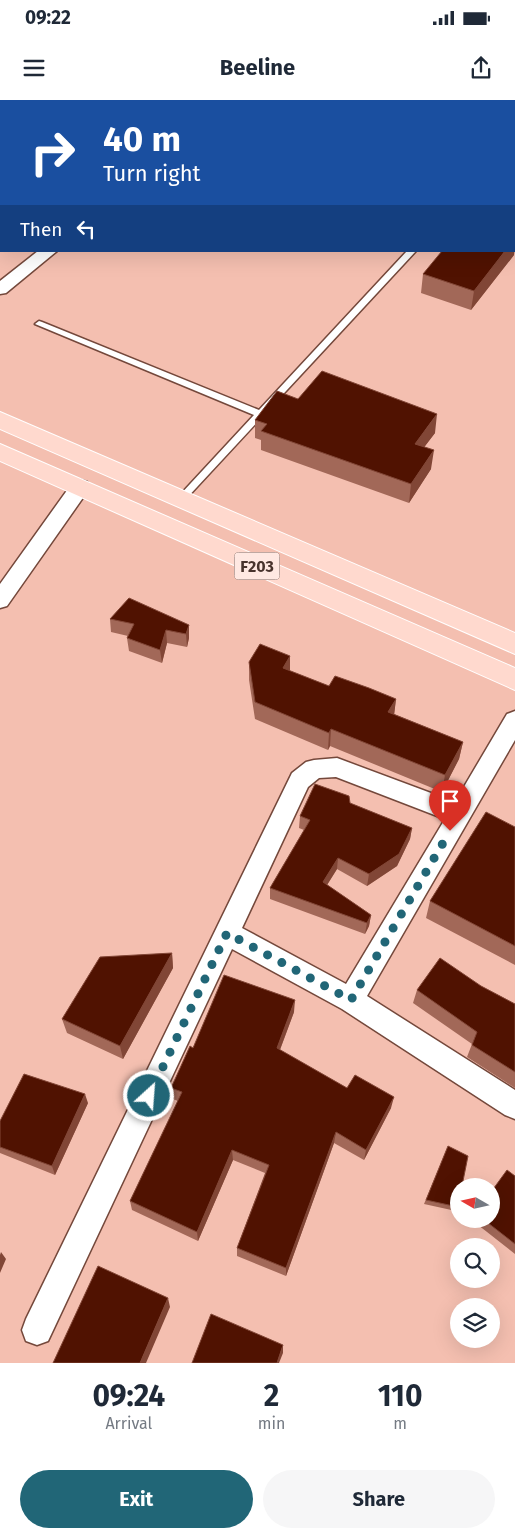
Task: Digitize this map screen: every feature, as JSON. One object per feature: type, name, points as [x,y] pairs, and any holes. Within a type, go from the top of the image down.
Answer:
[{"type":"main road","name":"F203","points":[[0,420],[515,644]]},
{"type":"main road","name":"F203","points":[[0,452],[515,680]]},
{"type":"street","points":[[0,289],[48,252]]},
{"type":"street","points":[[0,600],[80,487]]},
{"type":"street","points":[[351,1000],[515,720]]},
{"type":"street","points":[[37,1330],[300,780],[314,769],[337,767],[459,814]]},
{"type":"street","points":[[227,933],[351,1000],[515,1106]]},
{"type":"lane","points":[[181,499],[411,252]]},
{"type":"lane","points":[[39,324],[260,414]]},
{"type":"building","points":[[441,252],[504,252],[474,291],[423,274]]},
{"type":"building","points":[[322,371],[437,414],[415,444],[434,450],[411,484],[261,431],[267,424],[255,420],[277,391],[298,399]]},
{"type":"building","points":[[129,598],[189,625],[186,634],[166,630],[160,650],[127,638],[134,624],[110,619]]},
{"type":"building","points":[[260,644],[290,656],[283,668],[329,686],[335,676],[396,699],[388,712],[463,742],[445,775],[331,729],[329,733],[255,702],[249,662]]},
{"type":"building","points":[[315,784],[349,796],[350,803],[412,828],[399,854],[369,874],[338,858],[323,882],[371,915],[367,923],[270,888],[310,820],[300,816]]},
{"type":"building","points":[[486,812],[515,827],[515,946],[430,901]]},
{"type":"building","points":[[172,953],[120,1046],[62,1019],[100,957]]},
{"type":"building","points":[[440,958],[481,986],[515,1004],[515,1072],[472,1045],[477,1032],[417,990]]},
{"type":"building","points":[[224,975],[295,1000],[277,1048],[347,1088],[355,1075],[394,1097],[366,1150],[336,1132],[286,1268],[237,1248],[269,1165],[232,1150],[197,1232],[130,1201],[182,1092],[171,1088],[190,1046],[193,1048]]},
{"type":"building","points":[[24,1074],[85,1094],[52,1166],[0,1147],[0,1121]]},
{"type":"building","points":[[448,1146],[468,1156],[464,1178],[450,1178],[450,1205],[426,1200]]},
{"type":"building","points":[[507,1170],[515,1176],[515,1244],[495,1228],[500,1228],[500,1180]]},
{"type":"building","points":[[98,1266],[168,1298],[140,1363],[53,1363]]},
{"type":"building","points":[[211,1314],[283,1345],[277,1363],[192,1363]]},
{"type":"route","points":[[149,1096],[227,933],[351,1000],[450,831]]}]
